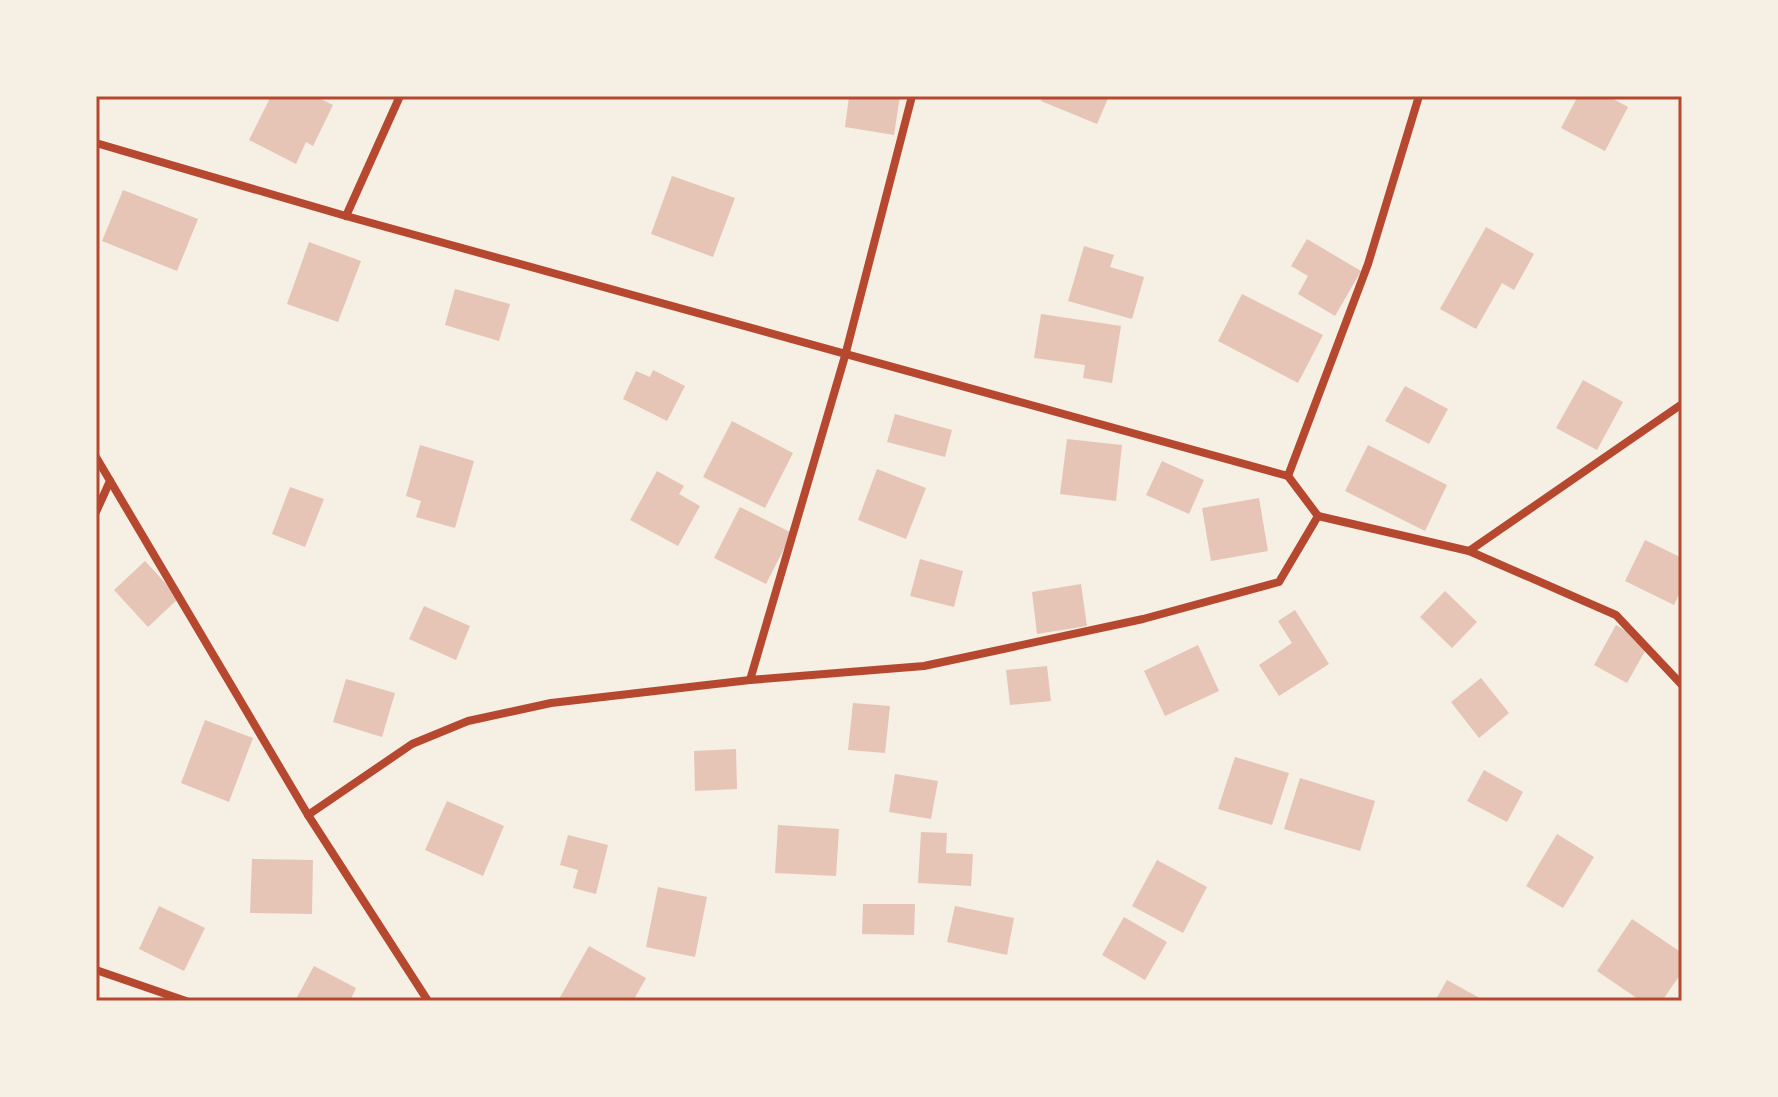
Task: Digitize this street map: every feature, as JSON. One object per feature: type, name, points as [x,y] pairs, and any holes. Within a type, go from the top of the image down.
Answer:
[{"type":"street","points":[[346,216],[400,96]]},
{"type":"street","points":[[750,680],[845,356],[912,96]]},
{"type":"street","points":[[1288,476],[1368,264],[1419,96]]},
{"type":"street","points":[[96,143],[845,356],[1288,476],[1318,516],[1469,551],[1616,615],[1682,685]]},
{"type":"street","points":[[1469,551],[1682,404]]},
{"type":"street","points":[[96,457],[308,815],[428,1001]]},
{"type":"street","points":[[96,512],[110,481]]},
{"type":"street","points":[[308,815],[412,744],[468,721],[551,703],[750,680],[924,666],[1143,619],[1279,582],[1318,516]]},
{"type":"street","points":[[96,970],[186,1001]]},
{"type":"building","points":[[271,96],[315,96],[333,105],[313,146],[306,142],[296,164],[249,140]]},
{"type":"building","points":[[849,96],[900,96],[894,135],[845,127]]},
{"type":"building","points":[[1043,96],[1109,96],[1097,124],[1041,101]]},
{"type":"building","points":[[1578,96],[1608,96],[1628,107],[1605,151],[1561,128]]},
{"type":"building","points":[[672,176],[735,198],[713,257],[651,234]]},
{"type":"building","points":[[123,190],[198,219],[177,271],[102,241]]},
{"type":"building","points":[[1486,227],[1534,254],[1514,290],[1502,283],[1476,329],[1440,309]]},
{"type":"building","points":[[1307,239],[1361,271],[1335,316],[1298,294],[1308,276],[1291,266]]},
{"type":"building","points":[[309,242],[361,261],[338,322],[287,304]]},
{"type":"building","points":[[1084,246],[1114,255],[1110,267],[1144,277],[1132,319],[1068,301]]},
{"type":"building","points":[[455,289],[510,304],[499,341],[445,325]]},
{"type":"building","points":[[1242,294],[1323,335],[1298,383],[1218,341]]},
{"type":"building","points":[[1041,314],[1121,326],[1112,383],[1083,378],[1085,365],[1034,358]]},
{"type":"building","points":[[653,370],[685,386],[667,421],[623,399],[636,371],[650,377]]},
{"type":"building","points":[[1583,380],[1623,402],[1597,450],[1556,428]]},
{"type":"building","points":[[1405,386],[1448,409],[1429,444],[1385,421]]},
{"type":"building","points":[[895,414],[952,430],[945,457],[887,442]]},
{"type":"building","points":[[732,421],[793,453],[765,508],[703,477]]},
{"type":"building","points":[[1067,439],[1122,445],[1116,501],[1060,494]]},
{"type":"building","points":[[420,445],[474,461],[455,528],[416,517],[421,501],[406,496]]},
{"type":"building","points":[[1368,445],[1447,485],[1425,531],[1345,491]]},
{"type":"building","points":[[1162,461],[1204,480],[1189,514],[1146,495]]},
{"type":"building","points":[[877,469],[926,488],[906,539],[858,520]]},
{"type":"building","points":[[657,471],[684,486],[679,494],[700,506],[678,546],[630,520]]},
{"type":"building","points":[[290,487],[324,499],[305,547],[272,534]]},
{"type":"building","points":[[1259,498],[1268,551],[1211,561],[1202,508]]},
{"type":"building","points":[[740,507],[792,533],[766,584],[714,558]]},
{"type":"building","points":[[1645,540],[1682,558],[1682,588],[1674,605],[1625,581]]},
{"type":"building","points":[[920,559],[963,571],[954,607],[910,596]]},
{"type":"building","points":[[145,561],[179,598],[148,627],[114,590]]},
{"type":"building","points":[[1081,584],[1087,626],[1037,634],[1032,592]]},
{"type":"building","points":[[1445,591],[1477,622],[1452,648],[1420,617]]},
{"type":"building","points":[[424,606],[470,626],[456,660],[409,639]]},
{"type":"building","points":[[1295,610],[1329,664],[1279,696],[1259,665],[1292,643],[1278,621]]},
{"type":"building","points":[[1616,625],[1649,644],[1627,683],[1594,665]]},
{"type":"building","points":[[1198,645],[1219,691],[1165,716],[1144,671]]},
{"type":"building","points":[[1047,666],[1051,701],[1010,705],[1006,670]]},
{"type":"building","points":[[1481,678],[1509,713],[1479,738],[1451,702]]},
{"type":"building","points":[[346,679],[395,693],[382,737],[333,722]]},
{"type":"building","points":[[853,703],[890,706],[885,753],[848,750]]},
{"type":"building","points":[[205,720],[253,738],[229,802],[181,783]]},
{"type":"building","points":[[736,749],[737,789],[695,791],[694,751]]},
{"type":"building","points":[[1235,757],[1289,773],[1272,825],[1218,809]]},
{"type":"building","points":[[1484,770],[1523,792],[1507,822],[1467,801]]},
{"type":"building","points":[[895,774],[938,781],[931,819],[889,812]]},
{"type":"building","points":[[1300,778],[1375,801],[1360,851],[1284,829]]},
{"type":"building","points":[[447,801],[504,826],[483,876],[425,850]]},
{"type":"building","points":[[778,825],[839,829],[836,876],[775,873]]},
{"type":"building","points":[[921,832],[947,833],[946,853],[973,854],[971,886],[918,883]]},
{"type":"building","points":[[1557,834],[1594,857],[1563,908],[1526,886]]},
{"type":"building","points":[[568,835],[608,845],[596,894],[573,888],[578,870],[560,865]]},
{"type":"building","points":[[252,859],[313,860],[312,914],[250,913]]},
{"type":"building","points":[[1157,860],[1207,887],[1183,933],[1132,906]]},
{"type":"building","points":[[658,887],[707,897],[695,957],[646,947]]},
{"type":"building","points":[[863,904],[915,904],[914,935],[862,934]]},
{"type":"building","points":[[159,906],[205,928],[184,971],[139,949]]},
{"type":"building","points":[[955,906],[1014,918],[1007,955],[947,942]]},
{"type":"building","points":[[1124,917],[1167,942],[1145,980],[1102,955]]},
{"type":"building","points":[[1632,919],[1682,953],[1682,972],[1662,1001],[1641,1001],[1597,971]]},
{"type":"building","points":[[589,946],[646,978],[633,1001],[558,1001]]},
{"type":"building","points":[[314,966],[356,988],[350,1001],[295,1001]]},
{"type":"building","points":[[1447,980],[1485,1001],[1435,1001]]}]
